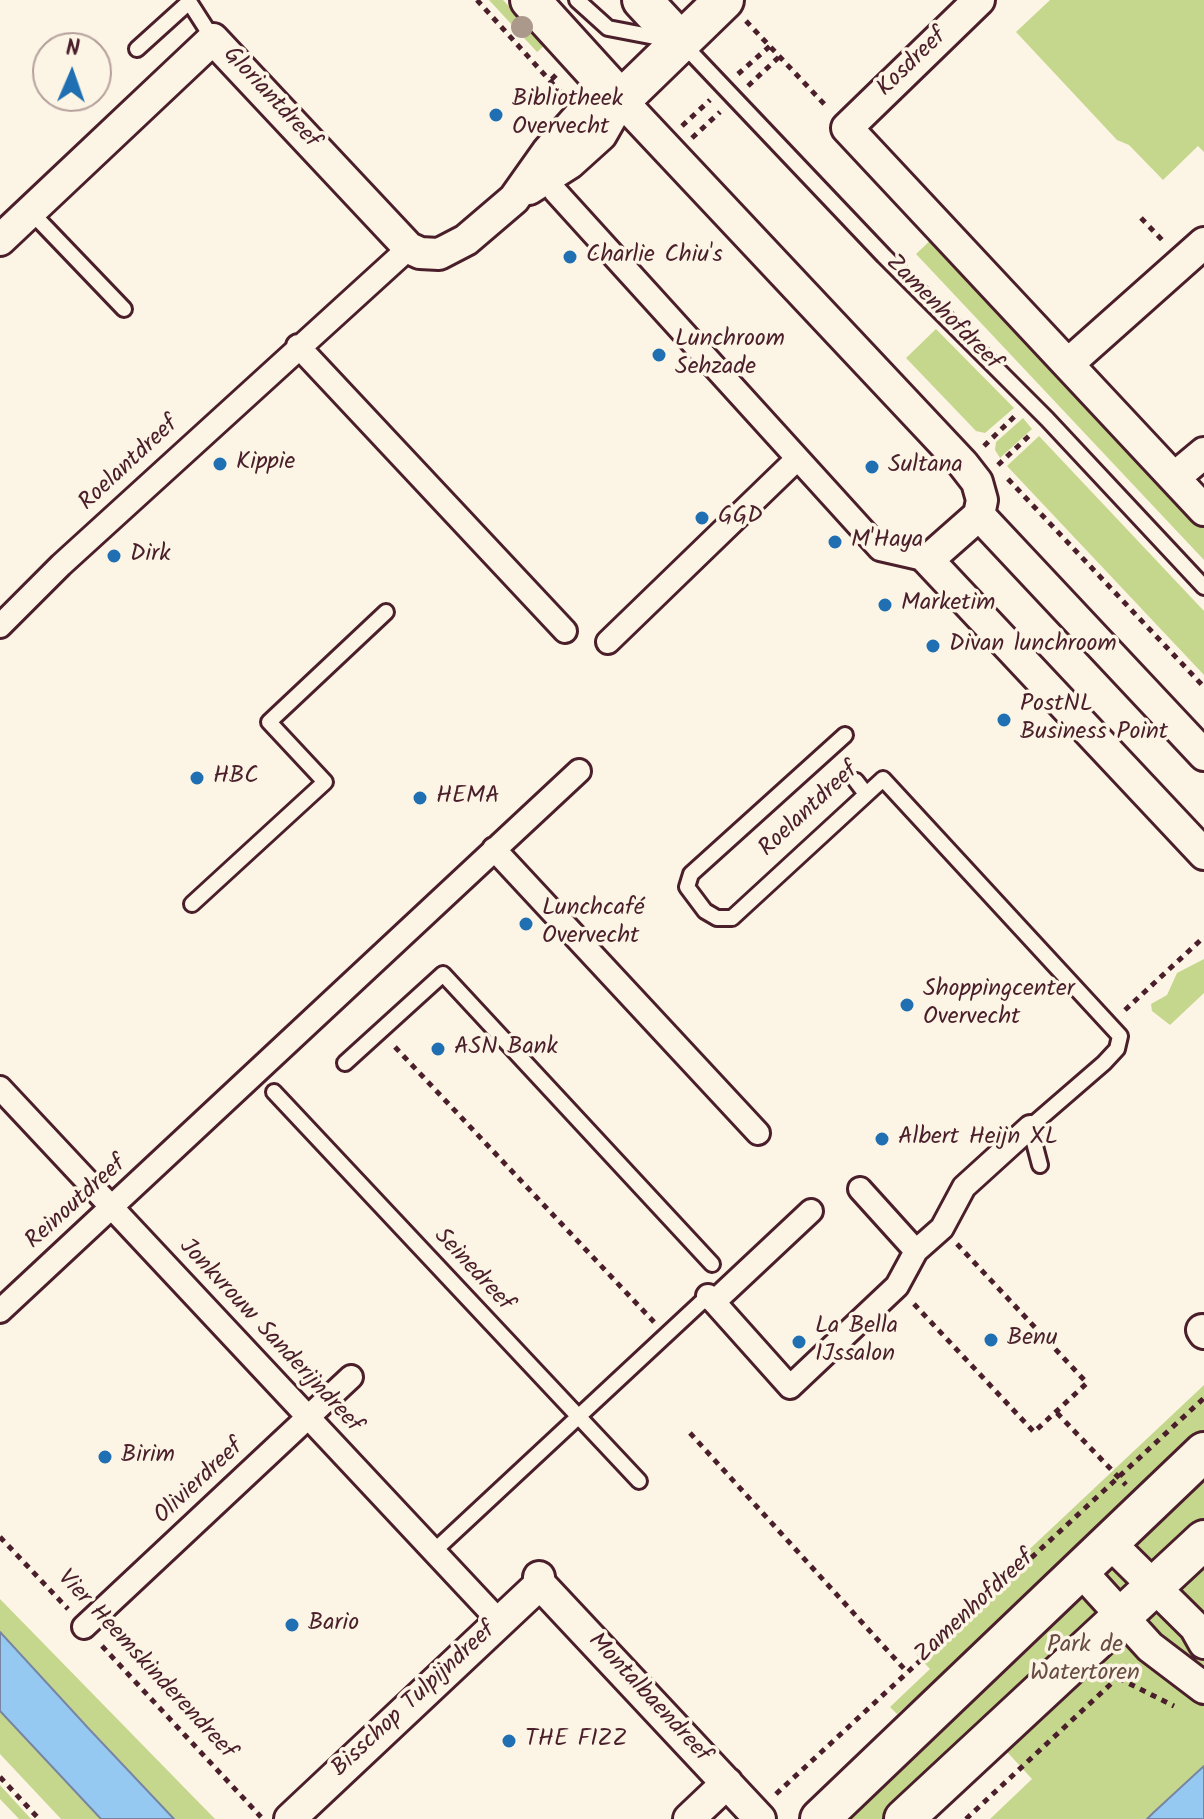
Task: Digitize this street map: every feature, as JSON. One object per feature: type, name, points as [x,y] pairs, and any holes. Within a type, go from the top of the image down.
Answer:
[{"type":"street","points":[[530,0],[977,482],[982,500],[979,515],[928,560]]},
{"type":"street","name":"Zamenhofdreef","points":[[642,0],[681,42]]},
{"type":"street","name":"Kosdreef","points":[[847,128],[979,0]]},
{"type":"street","points":[[409,248],[439,254],[450,250],[514,199],[570,163],[601,135],[621,100],[681,42],[730,5]]},
{"type":"street","name":"Gloriantdreef","points":[[0,240],[213,39],[409,248]]},
{"type":"street","points":[[514,199],[548,151],[581,114],[621,100]]},
{"type":"street","points":[[847,128],[1204,510]]},
{"type":"street","points":[[555,191],[880,549],[928,560],[1204,854]]},
{"type":"street","points":[[1068,364],[1204,243]]},
{"type":"street","name":"Roelantdreef","points":[[0,626],[72,554],[409,248]]},
{"type":"street","points":[[298,346],[565,631]]},
{"type":"street","points":[[1174,478],[1204,453]]},
{"type":"street","points":[[608,642],[796,460]]},
{"type":"street","points":[[979,515],[1204,755]]},
{"type":"street","points":[[579,771],[494,849],[758,1133]]},
{"type":"street","name":"Reinoutdreef","points":[[0,1311],[494,849]]},
{"type":"street","name":"Jonkvrouw Sanderijndreef","points":[[0,1088],[500,1622]]},
{"type":"street","points":[[811,1211],[711,1299],[790,1387],[897,1286],[916,1251],[942,1228],[964,1187],[1030,1127]]},
{"type":"street","points":[[860,1189],[916,1251]]},
{"type":"street","name":"Olivierdreef","points":[[84,1627],[351,1377]]},
{"type":"street","name":"Zamenhofdreef","points":[[820,1819],[1204,1452]]},
{"type":"street","points":[[904,1819],[1204,1540]]},
{"type":"street","points":[[1109,1542],[1195,1627],[1204,1643]]},
{"type":"street","points":[[1080,1570],[1150,1647],[1204,1688]]},
{"type":"street","name":"Bisschop Tulpijndreef","points":[[290,1819],[500,1622],[540,1580]]},
{"type":"street","name":"Montalbaendreef","points":[[540,1580],[758,1816]]},
{"type":"street","points":[[689,1819],[727,1783]]},
{"type":"lane","points":[[577,0],[608,28],[681,42]]},
{"type":"lane","points":[[137,49],[188,1],[213,39]]},
{"type":"lane","name":"Zamenhofdreef","points":[[681,42],[884,256],[1047,419],[1204,587]]},
{"type":"lane","points":[[31,212],[124,309]]},
{"type":"lane","points":[[192,904],[325,782],[269,722],[386,612]]},
{"type":"lane","name":"Roelantdreef","points":[[845,735],[691,874],[687,887],[694,901],[717,918],[732,918],[883,779],[1109,1024]]},
{"type":"lane","points":[[856,781],[866,794]]},
{"type":"lane","points":[[345,1063],[443,974],[712,1264]]},
{"type":"lane","points":[[1040,1165],[1030,1127],[1117,1049],[1120,1036],[1109,1024]]},
{"type":"lane","name":"Seinedreef","points":[[274,1092],[639,1481]]},
{"type":"lane","points":[[433,1552],[666,1335],[711,1299]]},
{"type":"path","points":[[477,0],[581,114]]},
{"type":"path","points":[[730,5],[847,128]]},
{"type":"path","points":[[665,144],[770,46]]},
{"type":"path","points":[[1109,1024],[1204,937]]},
{"type":"path","points":[[380,1031],[666,1335]]},
{"type":"path","points":[[897,1286],[1034,1432],[1087,1383],[942,1228]]},
{"type":"path","name":"Zamenhofdreef","points":[[758,1816],[907,1672],[1204,1398]]},
{"type":"path","points":[[690,1433],[907,1672]]},
{"type":"path","name":"Vier Heemskinderendreef","points":[[0,1537],[263,1819]]},
{"type":"path","points":[[966,1819],[1118,1678]]},
{"type":"path","points":[[0,1777],[39,1819]]},
{"type":"green space","points":[[489,0],[503,0],[545,45],[537,52]]},
{"type":"green space","points":[[1050,0],[1204,0],[1204,152],[1198,146],[1163,180],[1129,145],[1117,140],[1016,32]]},
{"type":"green space","points":[[935,236],[1204,523],[1204,560],[916,254]]},
{"type":"green space","points":[[936,329],[1014,408],[985,433],[976,431],[906,358]]},
{"type":"green space","points":[[1023,418],[1032,429],[1000,458],[995,450],[996,442]]},
{"type":"green space","points":[[1039,436],[1204,611],[1204,675],[1007,466]]},
{"type":"green space","points":[[1204,959],[1204,993],[1170,1025],[1152,1011],[1151,1004],[1167,995],[1177,973]]},
{"type":"green space","name":"Park de Watertoren","points":[[1204,1385],[1204,1819],[990,1819],[1032,1779],[986,1729],[891,1819],[825,1819],[955,1696],[938,1678],[897,1714],[890,1707],[930,1669],[917,1655]]},
{"type":"green space","points":[[0,1599],[215,1819],[174,1819],[0,1632]]},
{"type":"green space","points":[[0,1711],[101,1819],[61,1819],[0,1754]]},
{"type":"green space","points":[[0,1785],[31,1819],[19,1819],[0,1799]]},
{"type":"water","points":[[0,1632],[174,1819],[101,1819],[0,1711]]},
{"type":"water","points":[[1204,1766],[1204,1819],[1147,1819],[1153,1813]]},
{"type":"place","name":"Bibliotheek Overvecht","points":[[496,115]]},
{"type":"place","name":"Charlie Chiu's","points":[[570,257]]},
{"type":"place","name":"Lunchroom Sehzade","points":[[659,355]]},
{"type":"place","name":"Kippie","points":[[220,464]]},
{"type":"place","name":"Sultana","points":[[872,467]]},
{"type":"place","name":"GGD","points":[[702,518]]},
{"type":"place","name":"M'Haya","points":[[835,542]]},
{"type":"place","name":"Dirk","points":[[114,556]]},
{"type":"place","name":"Marketim","points":[[885,605]]},
{"type":"place","name":"Divan lunchroom","points":[[933,646]]},
{"type":"place","name":"PostNL Business Point","points":[[1004,720]]},
{"type":"place","name":"HBC","points":[[197,778]]},
{"type":"place","name":"HEMA","points":[[420,798]]},
{"type":"place","name":"Lunchcafé Overvecht","points":[[526,924]]},
{"type":"place","name":"Shoppingcenter Overvecht","points":[[907,1005]]},
{"type":"place","name":"ASN Bank","points":[[438,1049]]},
{"type":"place","name":"Albert Heijn XL","points":[[882,1139]]},
{"type":"place","name":"Benu","points":[[991,1340]]},
{"type":"place","name":"La Bella IJssalon","points":[[799,1342]]},
{"type":"place","name":"Birim","points":[[105,1457]]},
{"type":"place","name":"Bario","points":[[292,1625]]},
{"type":"place","name":"THE FIZZ","points":[[509,1741]]}]
